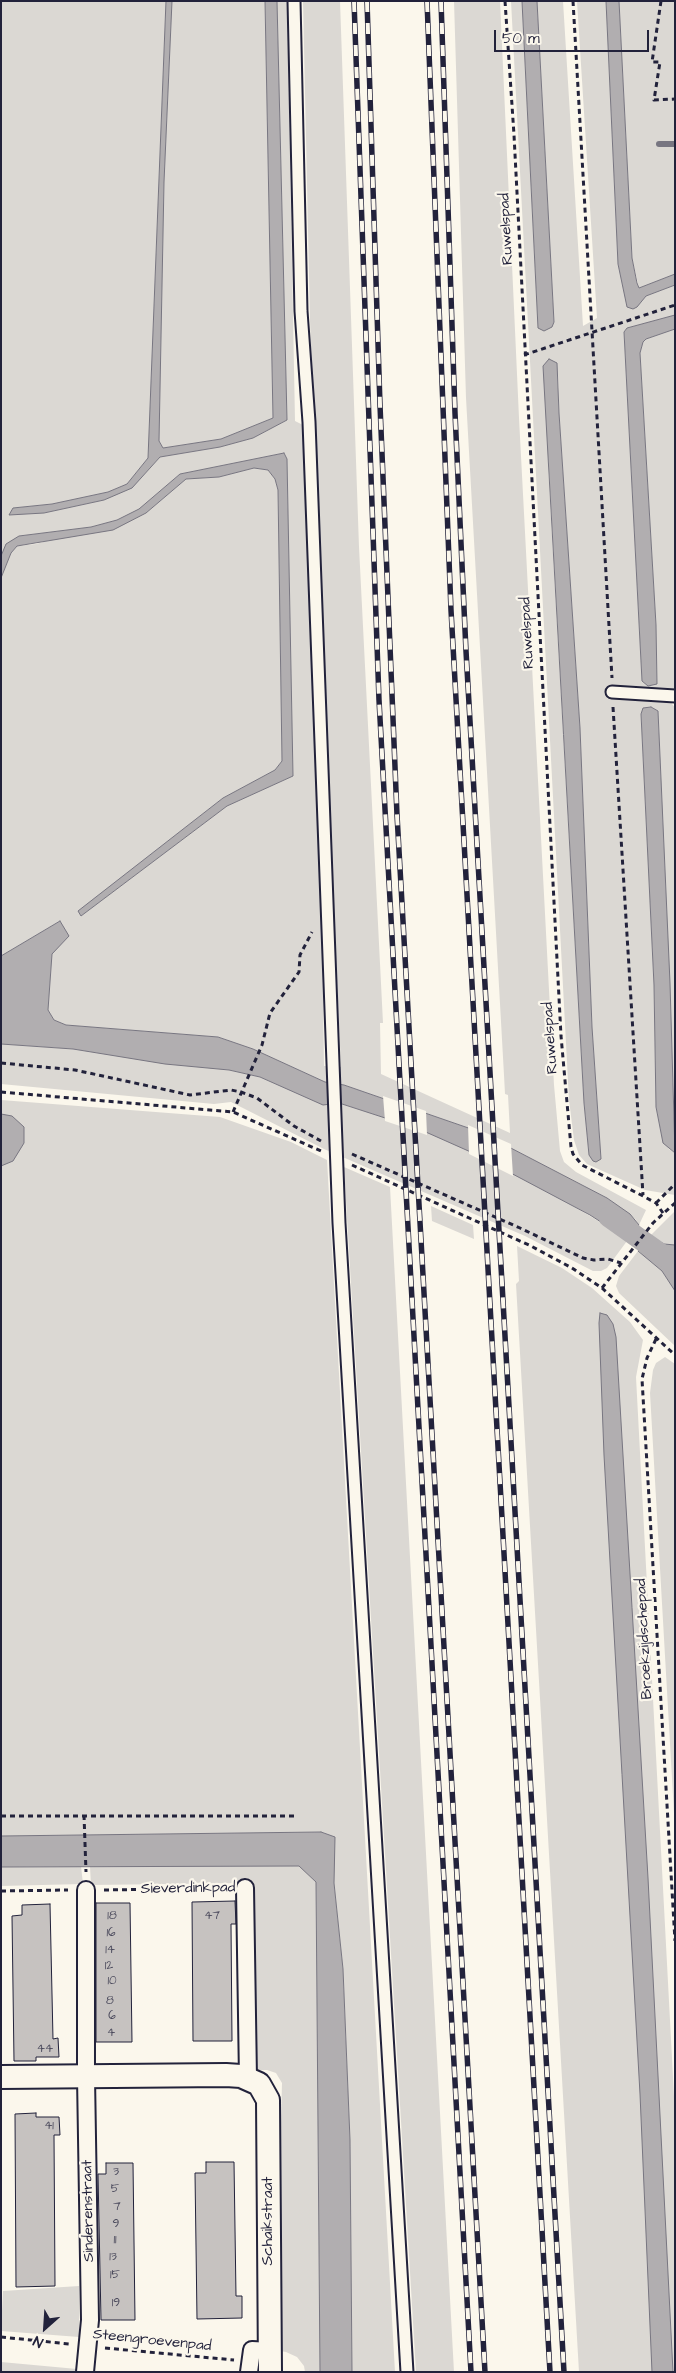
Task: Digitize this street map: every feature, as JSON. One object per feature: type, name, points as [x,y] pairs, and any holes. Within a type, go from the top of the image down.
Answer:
[{"type":"street","name":"Sinderenstraat","points":[[85,2372],[90,2320],[86,2076],[86,1882]]},
{"type":"street","name":"Sieverdinkpad","points":[[245,1888],[248,2079]]},
{"type":"street","points":[[1,2078],[226,2075],[248,2079]]},
{"type":"street","name":"Schaikstraat","points":[[248,2079],[259,2084],[268,2100],[270,2361]]},
{"type":"street","points":[[250,2367],[252,2350],[270,2361]]},
{"type":"lane","points":[[294,1],[301,311],[309,422],[336,1149],[407,2372]]},
{"type":"lane","points":[[612,692],[675,696]]},
{"type":"path","name":"Ruwelspad","points":[[505,1],[561,1036],[571,1147],[573,1154],[582,1165],[656,1203],[663,1213]]},
{"type":"path","points":[[573,1],[590,333],[643,1196]]},
{"type":"path","points":[[661,1],[652,62],[660,62],[654,100],[675,99]]},
{"type":"path","points":[[524,355],[675,304]]},
{"type":"path","points":[[233,1112],[262,1045],[270,1013],[299,972],[300,955],[314,928]]},
{"type":"path","points":[[1,1063],[75,1070],[190,1094],[231,1090],[257,1098],[294,1126],[336,1149],[551,1256],[602,1288],[675,1355]]},
{"type":"path","points":[[1,1092],[233,1112],[364,1158],[583,1258],[594,1260],[608,1259],[622,1262]]},
{"type":"path","points":[[656,1203],[675,1184]]},
{"type":"path","points":[[602,1288],[653,1223],[675,1203]]},
{"type":"path","name":"Broekzijdschepad","points":[[656,1339],[642,1379],[675,1941]]},
{"type":"path","points":[[84,1815],[86,1882]]},
{"type":"path","points":[[1,1816],[295,1816]]},
{"type":"path","name":"Sieverdinkpad","points":[[1,1891],[86,1882],[245,1888]]},
{"type":"path","name":"Steengroevenpad","points":[[1,2337],[250,2367]]},
{"type":"shaded area","points":[[1,1],[166,1],[148,458],[127,484],[108,492],[52,504],[13,508],[44,513],[104,500],[143,476],[160,457],[220,447],[253,438],[287,420],[277,1],[287,1],[295,421],[305,426],[321,864],[324,1066],[341,1067],[324,699],[310,321],[303,1],[340,1],[359,547],[383,1023],[380,1023],[381,1074],[510,1133],[508,1095],[505,1094],[466,398],[454,1],[500,1],[519,418],[554,1085],[560,1151],[564,1162],[576,1172],[646,1210],[639,1225],[635,1219],[607,1198],[480,1132],[344,1085],[325,1082],[253,1049],[218,1037],[66,1025],[54,1020],[48,1010],[52,954],[60,921],[1,956],[1,578],[11,553],[17,546],[36,544],[146,513],[186,479],[219,477],[254,468],[268,470],[275,479],[278,490],[282,761],[275,770],[223,798],[79,911],[81,916],[227,806],[293,776],[287,459],[284,453],[180,474],[139,510],[117,520],[91,527],[19,536],[1,556]]},
{"type":"shaded area","points":[[166,1],[172,1],[164,182],[159,441],[163,448],[221,439],[273,418],[265,1],[277,1],[287,420],[253,438],[220,447],[160,457],[132,488],[104,500],[44,513],[9,515],[13,508],[52,504],[108,492],[127,484],[148,458]]},
{"type":"shaded area","points":[[172,1],[265,1],[273,418],[221,439],[163,448],[159,441],[164,182]]},
{"type":"shaded area","points":[[511,1],[522,1],[538,328],[552,327],[554,322],[537,1],[563,1],[583,326],[597,318],[577,1],[606,1],[618,264],[622,280],[641,301],[646,296],[675,285],[675,315],[627,328],[624,332],[642,681],[648,686],[657,683],[656,625],[640,353],[643,342],[646,339],[675,329],[675,688],[672,690],[670,701],[675,708],[675,1129],[658,711],[651,707],[644,708],[641,714],[654,985],[656,1107],[661,1132],[669,1149],[675,1153],[675,1195],[645,1190],[587,1164],[579,1155],[574,1140],[569,1100]],"holes":[[[558,374],[580,728],[592,1027],[601,1159],[589,1155],[584,1103],[548,465]]]},
{"type":"shaded area","points":[[522,1],[537,1],[554,322],[552,327],[544,331],[538,328]]},
{"type":"shaded area","points":[[606,1],[619,1],[632,258],[637,283],[639,288],[675,274],[675,285],[646,296],[633,309],[627,307],[618,264]]},
{"type":"shaded area","points":[[619,1],[675,1],[675,274],[639,288],[632,258]]},
{"type":"shaded area","points":[[675,315],[675,329],[646,339],[643,342],[640,353],[656,625],[657,684],[648,686],[642,681],[624,332],[627,328]]},
{"type":"shaded area","points":[[549,359],[557,363],[580,728],[592,1027],[601,1159],[596,1162],[589,1155],[584,1103],[543,366]]},
{"type":"shaded area","points":[[284,453],[287,459],[293,776],[227,806],[81,916],[78,911],[223,798],[275,770],[282,761],[278,490],[275,479],[268,470],[254,468],[219,477],[186,479],[146,513],[113,530],[17,546],[11,553],[1,578],[1,556],[6,544],[19,536],[91,527],[117,520],[139,509],[180,474]]},
{"type":"shaded area","points":[[651,707],[658,711],[670,983],[675,1153],[663,1143],[656,1107],[654,985],[641,714],[643,708]]},
{"type":"shaded area","points":[[60,921],[69,936],[52,954],[48,1010],[54,1020],[66,1025],[218,1037],[253,1049],[325,1082],[344,1085],[480,1132],[607,1198],[630,1214],[639,1225],[627,1241],[590,1215],[473,1153],[419,1129],[339,1103],[323,1105],[260,1077],[229,1070],[165,1064],[73,1049],[1,1044],[1,956]]},
{"type":"shaded area","points":[[1,1044],[73,1049],[229,1070],[260,1077],[323,1103],[339,1103],[439,1135],[515,1171],[615,1231],[627,1241],[607,1268],[601,1271],[593,1271],[525,1236],[324,1149],[231,1102],[214,1104],[1,1084]]},
{"type":"shaded area","points":[[1,1100],[220,1117],[291,1142],[327,1160],[395,2372],[352,2372],[350,2140],[343,1969],[334,1883],[334,1837],[321,1832],[1,1836]]},
{"type":"shaded area","points":[[1,1114],[12,1116],[24,1127],[24,1143],[13,1161],[1,1166]]},
{"type":"shaded area","points":[[344,1167],[390,1187],[454,2372],[416,2372]]},
{"type":"shaded area","points":[[431,1206],[473,1225],[474,1239],[432,1221]]},
{"type":"shaded area","points":[[675,1211],[675,1245],[664,1244],[650,1236]]},
{"type":"shaded area","points":[[650,1236],[664,1244],[675,1245],[675,1291],[662,1271],[638,1251]]},
{"type":"shaded area","points":[[517,1246],[562,1268],[592,1288],[630,1322],[643,1340],[636,1377],[675,2115],[675,2372],[579,2372],[516,1284],[519,1281]]},
{"type":"shaded area","points":[[638,1251],[662,1271],[675,1291],[675,1346],[619,1293],[616,1286],[619,1276]]},
{"type":"shaded area","points":[[600,1313],[607,1315],[613,1324],[616,1337],[648,1878],[673,2372],[652,2372],[640,2094],[604,1455]]},
{"type":"shaded area","points":[[665,1357],[675,1364],[675,1831],[650,1393],[653,1370],[656,1363]]},
{"type":"shaded area","points":[[321,1832],[335,1837],[334,1883],[343,1969],[350,2140],[352,2372],[320,2372],[316,1882],[299,1866],[1,1867],[1,1836]]},
{"type":"shaded area","points":[[138,1865],[300,1866],[316,1882],[320,2372],[305,2372],[304,2366],[297,2357],[275,2350],[282,2083],[276,2073],[267,2070],[253,2070],[250,1883],[91,1885],[90,1867]]},
{"type":"shaded area","points":[[81,1866],[83,1884],[1,1886],[1,1867]]},
{"type":"shaded area","points":[[79,2286],[79,2337],[1,2331],[3,2291]]},
{"type":"shaded area","points":[[1,2362],[77,2369],[77,2372],[1,2372]]},
{"type":"pier","points":[[383,1096],[426,1111],[427,1135],[385,1121]]},
{"type":"pier","points":[[468,1125],[511,1144],[513,1176],[469,1154]]},
{"type":"building","points":[[235,1901],[236,1924],[231,1924],[232,2041],[193,2041],[192,1902]]},
{"type":"building","points":[[96,1903],[130,1903],[132,2042],[96,2042]]},
{"type":"building","points":[[50,1904],[53,2039],[58,2038],[59,2057],[36,2057],[36,2061],[14,2061],[12,1916],[22,1915],[22,1905]]},
{"type":"building","points":[[36,2113],[36,2117],[59,2117],[60,2135],[54,2135],[55,2286],[16,2287],[15,2114]]},
{"type":"building","points":[[206,2162],[234,2162],[236,2296],[242,2296],[242,2318],[197,2319],[195,2173],[206,2173]]},
{"type":"building","points":[[106,2163],[133,2163],[135,2320],[101,2320],[98,2174],[106,2174]]},
{"type":"waterway","points":[[659,144],[675,144]]},
{"type":"waterway","points":[[609,1217],[675,1264]]},
{"type":"railway","points":[[354,1],[379,700],[471,2372]]},
{"type":"railway","points":[[367,1],[380,405],[397,815],[485,2372]]},
{"type":"railway","points":[[427,1],[451,610],[550,2372]]},
{"type":"railway","points":[[441,1],[455,413],[466,651],[564,2372]]}]
